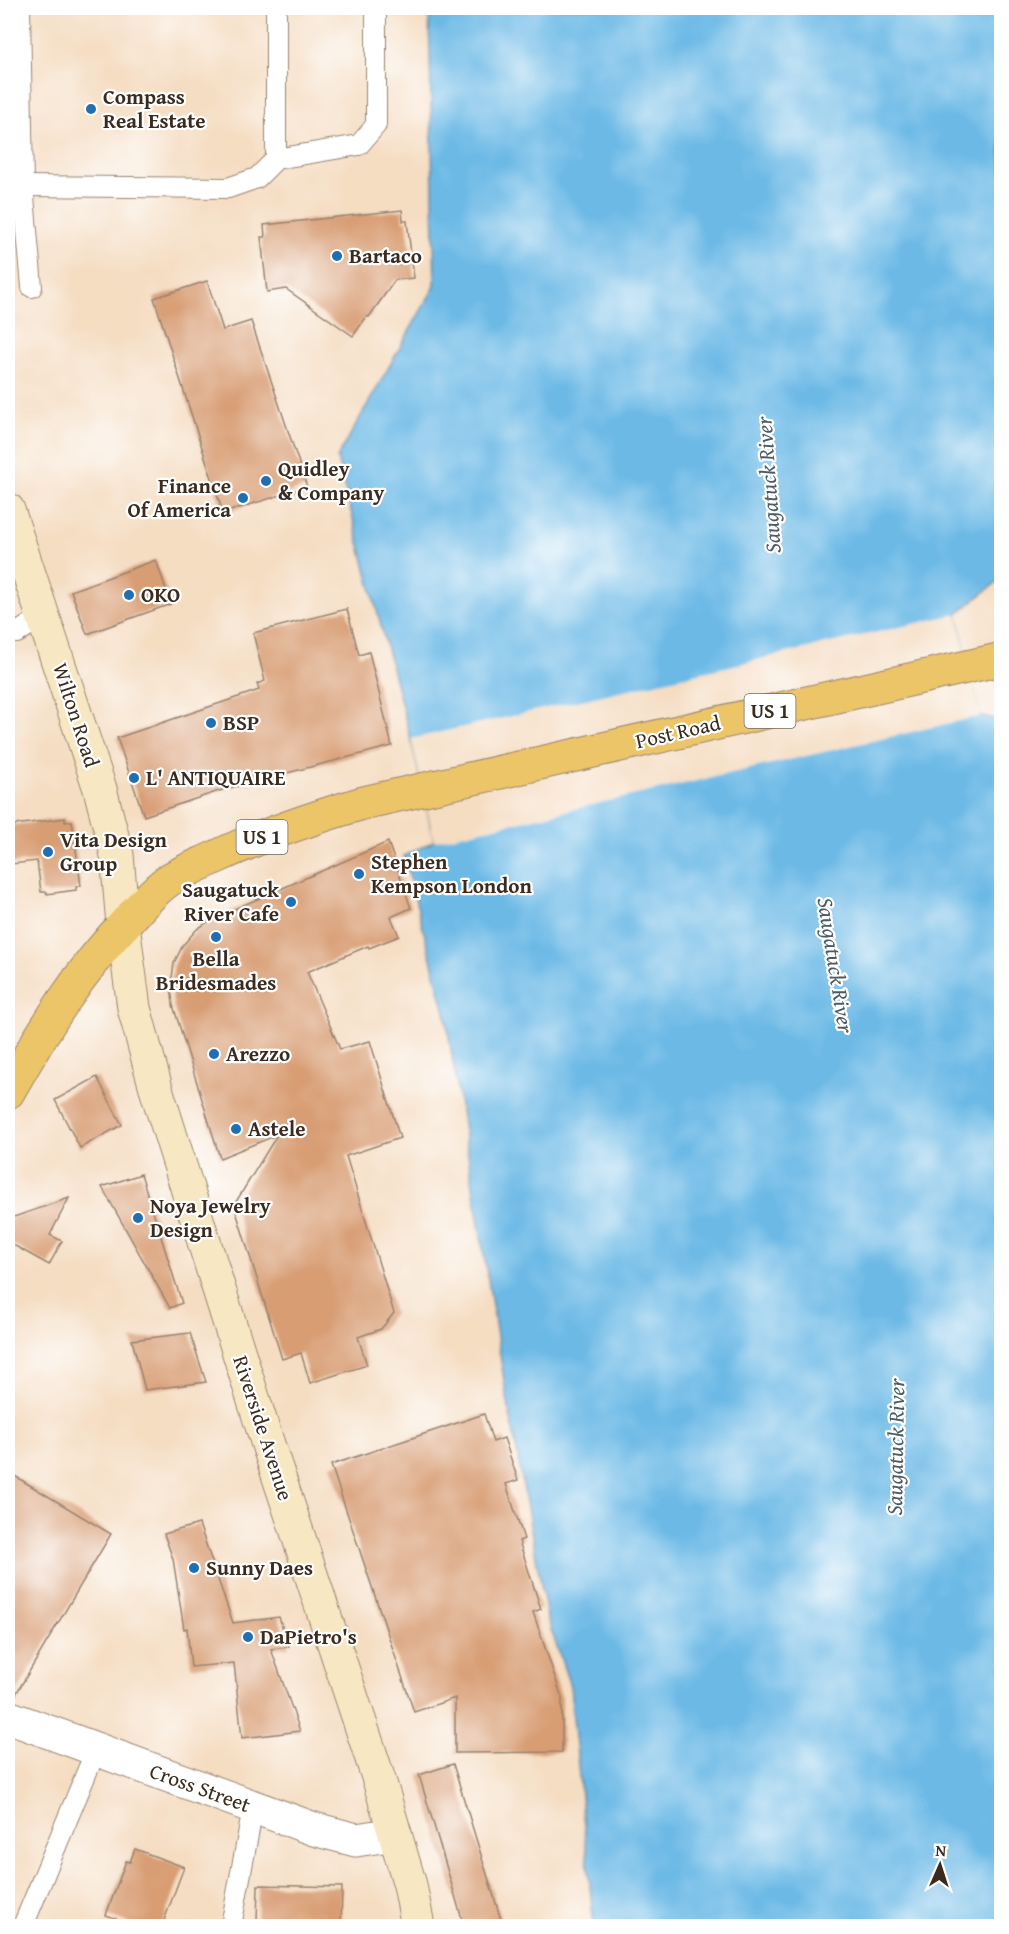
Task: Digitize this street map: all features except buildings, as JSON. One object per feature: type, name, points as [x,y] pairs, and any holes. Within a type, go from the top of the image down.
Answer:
[{"type":"main road","name":"Wilton Road","points":[[8,510],[100,789],[117,855],[123,925]]},
{"type":"main road","name":"Post Road","points":[[123,925],[168,881],[239,845],[337,811],[1002,659]]},
{"type":"main road","name":"US 1","points":[[8,1092],[64,998],[82,972],[123,925]]},
{"type":"main road","name":"Riverside Avenue","points":[[123,925],[134,1008],[157,1092],[256,1409],[395,1834],[410,1885],[418,1926]]},
{"type":"street","name":"Cross Street","points":[[8,1717],[314,1829],[356,1840],[395,1834]]},
{"type":"lane","points":[[20,8],[22,186],[32,286]]},
{"type":"lane","points":[[276,8],[276,159]]},
{"type":"lane","points":[[22,186],[228,188],[257,178],[276,159],[359,145],[376,125],[376,8]]},
{"type":"lane","points":[[8,631],[17,633],[42,615]]},
{"type":"lane","points":[[23,1926],[96,1749]]},
{"type":"lane","points":[[231,1926],[253,1808]]},
{"type":"water","name":"Saugatuck River","points":[[429,8],[1001,8],[1001,579],[957,614],[980,715],[1002,721],[1001,1926],[594,1926],[570,1686],[547,1617],[506,1392],[445,1012],[404,856],[434,841],[412,744],[337,458],[435,286]]},
{"type":"pier","points":[[957,614],[981,716],[434,841],[411,739]]},
{"type":"place","name":"Compass Real Estate","points":[[91,109]]},
{"type":"place","name":"Bartaco","points":[[337,256]]},
{"type":"place","name":"Quidley & Company","points":[[266,481]]},
{"type":"place","name":"Finance Of America","points":[[243,498]]},
{"type":"place","name":"OKO","points":[[129,595]]},
{"type":"place","name":"BSP","points":[[211,723]]},
{"type":"place","name":"L' ANTIQUAIRE","points":[[134,778]]},
{"type":"place","name":"Vita Design Group","points":[[48,852]]},
{"type":"place","name":"Stephen Kempson London","points":[[359,874]]},
{"type":"place","name":"Saugatuck River Cafe","points":[[291,902]]},
{"type":"place","name":"Bella Bridesmades","points":[[216,937]]},
{"type":"place","name":"Arezzo","points":[[214,1054]]},
{"type":"place","name":"Astele","points":[[236,1129]]},
{"type":"place","name":"Noya Jewelry Design","points":[[138,1218]]},
{"type":"place","name":"Sunny Daes","points":[[194,1568]]},
{"type":"place","name":"DaPietro's","points":[[248,1637]]}]
